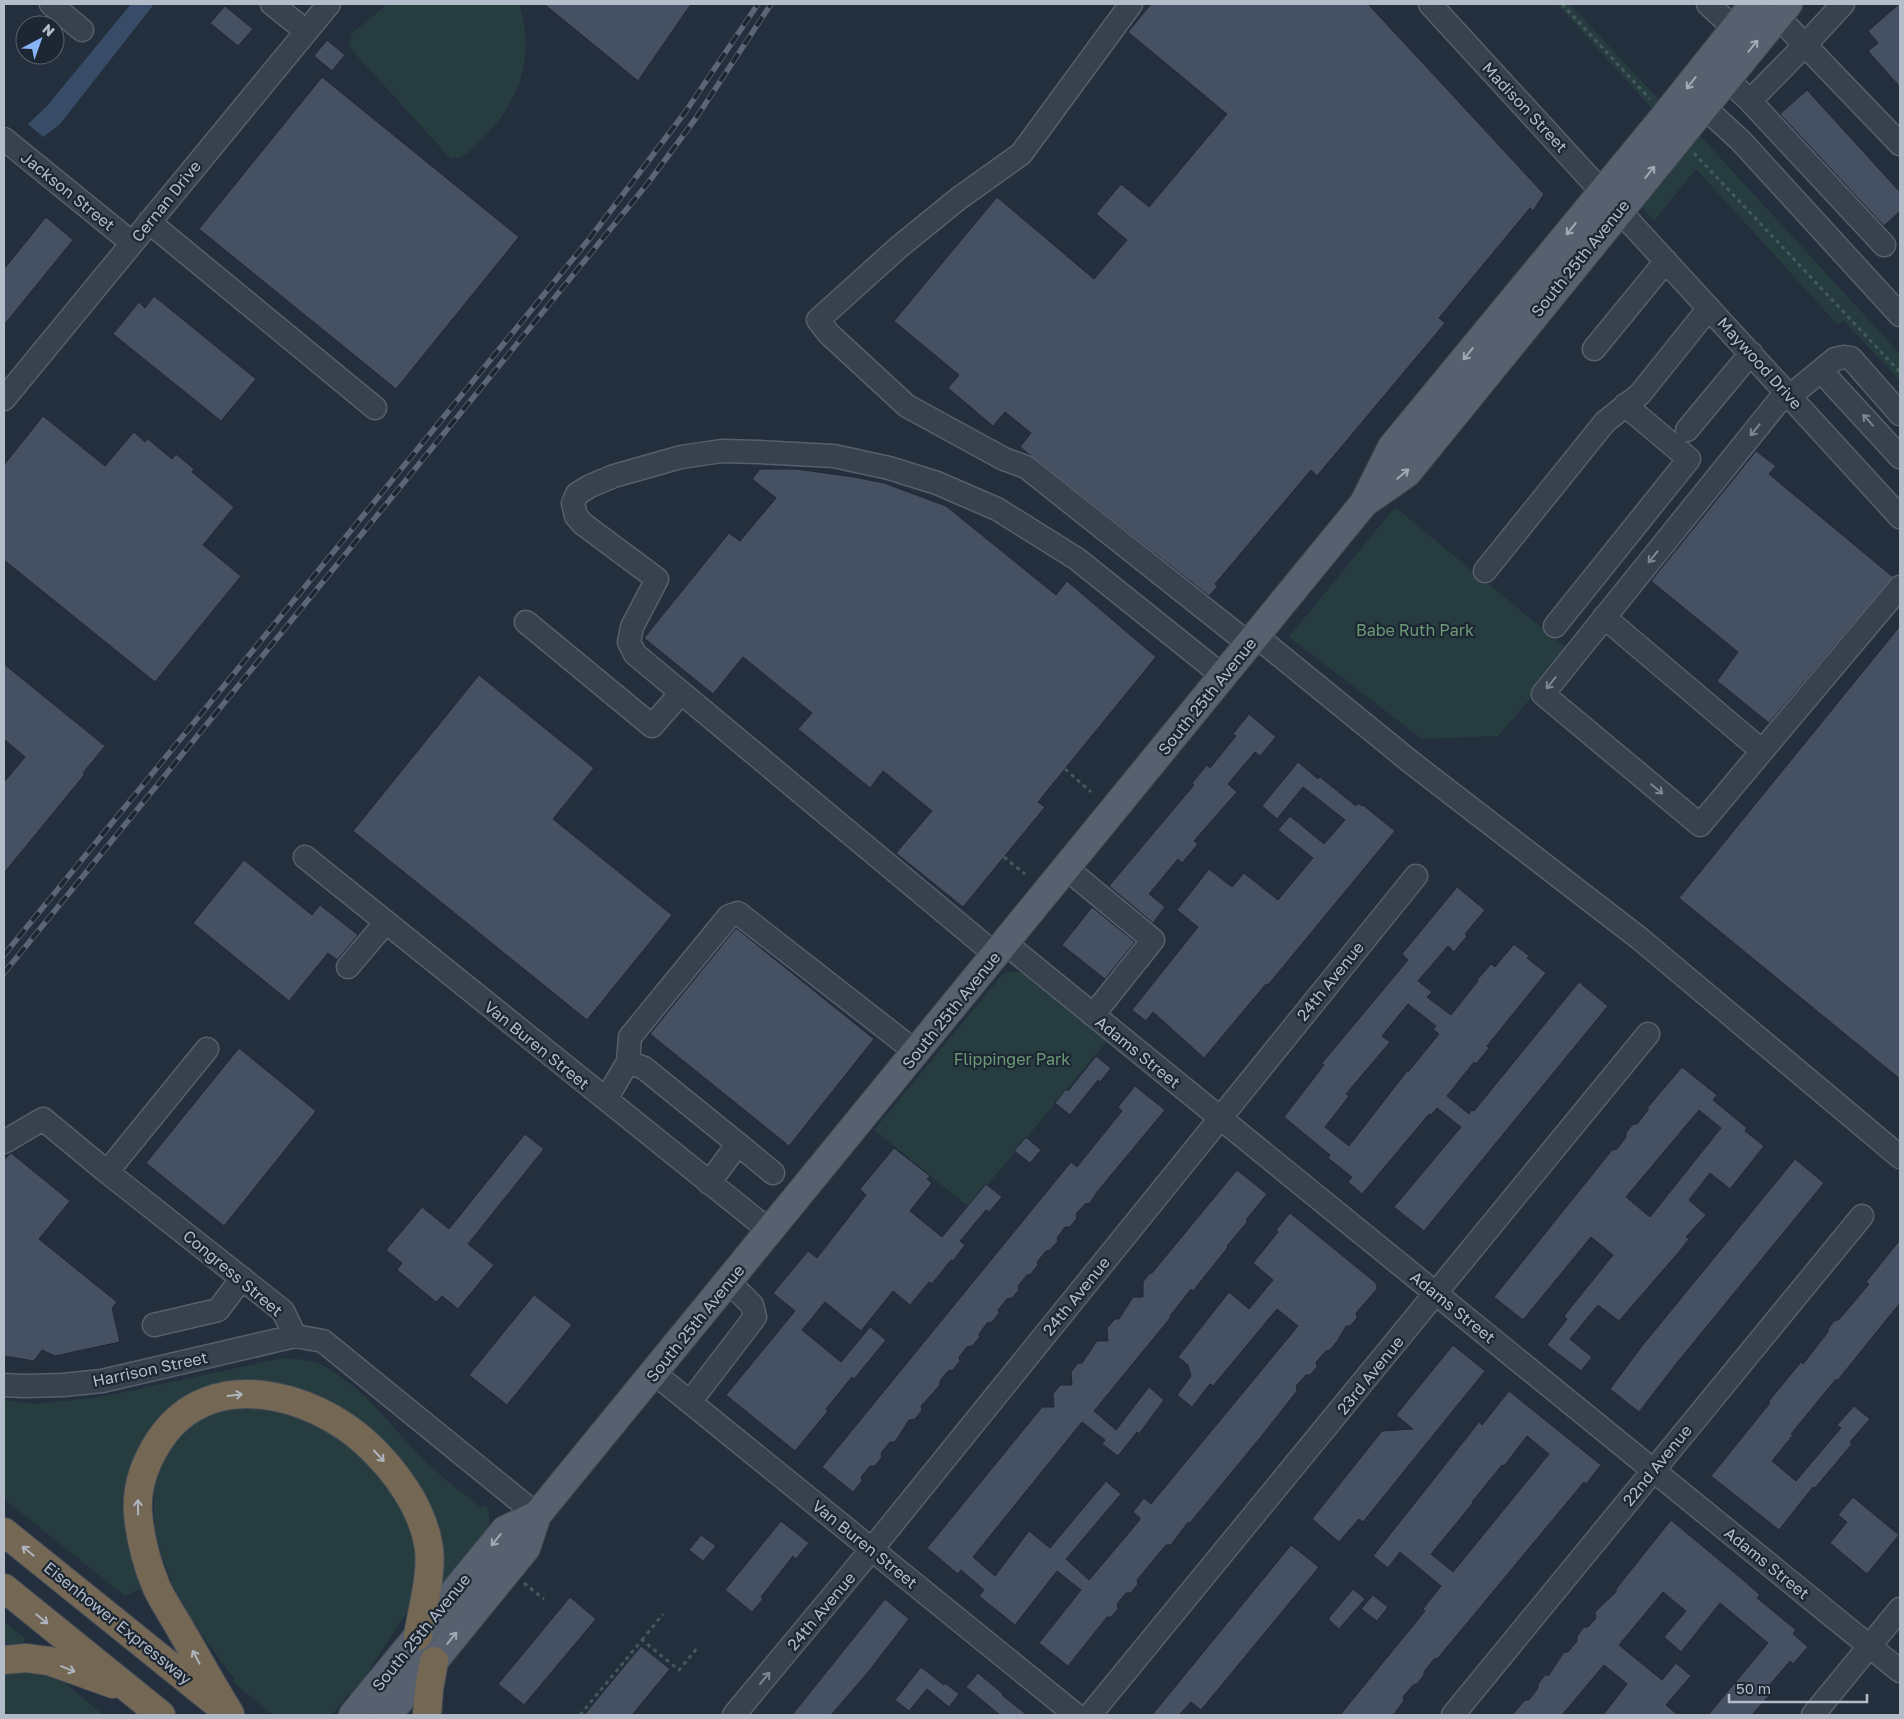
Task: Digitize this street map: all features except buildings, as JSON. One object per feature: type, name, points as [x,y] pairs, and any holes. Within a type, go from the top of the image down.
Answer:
[{"type":"highway","points":[[231,1714],[199,1663],[156,1586],[144,1546],[138,1513],[138,1489],[155,1447],[166,1430],[186,1412],[212,1399],[232,1394],[253,1393],[295,1401],[332,1418],[367,1444],[385,1462],[408,1494],[423,1523],[429,1544],[429,1576],[418,1636]]},
{"type":"highway","name":"Eisenhower Expressway","points":[[4,1532],[231,1714]]},
{"type":"highway","points":[[4,1588],[161,1715]]},
{"type":"highway","points":[[4,1660],[26,1658],[49,1662],[129,1689]]},
{"type":"highway","points":[[427,1715],[434,1661]]},
{"type":"main road","name":"South 25th Avenue","points":[[1611,200],[1704,107],[1727,79],[1773,8]]},
{"type":"main road","name":"South 25th Avenue","points":[[387,1715],[434,1661],[526,1548],[537,1515],[1364,503],[1407,473],[1611,200],[1664,117],[1735,29],[1773,8]]},
{"type":"main road","name":"South 25th Avenue","points":[[353,1715],[505,1530],[537,1515]]},
{"type":"street","points":[[51,4],[82,30]]},
{"type":"street","points":[[272,4],[306,31]]},
{"type":"street","name":"Cernan Drive","points":[[4,399],[329,4]]},
{"type":"street","points":[[1131,4],[1021,154],[950,205],[899,247],[818,320],[829,334],[907,406],[1004,459],[1026,467],[1640,938],[1900,1157]]},
{"type":"street","name":"Madison Street","points":[[1430,4],[1611,200]]},
{"type":"street","points":[[1708,4],[1735,29]]},
{"type":"street","points":[[1750,100],[1843,4]]},
{"type":"street","points":[[1773,8],[1805,45],[1900,144]]},
{"type":"street","points":[[1727,79],[1750,100],[1884,245]]},
{"type":"street","points":[[1704,107],[1740,141],[1900,315]]},
{"type":"street","name":"Jackson Street","points":[[4,139],[132,243]]},
{"type":"street","name":"Maywood Drive","points":[[1611,200],[1900,517]]},
{"type":"street","points":[[149,222],[375,408]]},
{"type":"street","points":[[1594,349],[1666,261]]},
{"type":"street","points":[[1485,571],[1605,422],[1640,394],[1709,308]]},
{"type":"street","points":[[1687,430],[1751,354]]},
{"type":"street","points":[[1900,414],[1851,358],[1835,359],[1822,372],[1788,394],[1542,694],[1700,825],[1761,750],[1900,587]]},
{"type":"street","points":[[1822,372],[1900,457]]},
{"type":"street","points":[[1555,626],[1689,459],[1625,406]]},
{"type":"street","name":"Adams Street","points":[[1223,676],[1077,559],[997,509],[937,482],[889,468],[843,458],[722,451],[681,457],[614,476],[590,486],[577,494],[573,503],[576,516],[583,524],[657,579],[632,627],[629,642],[635,654],[1000,949],[1093,1015],[1900,1671]]},
{"type":"street","points":[[1604,617],[1761,750]]},
{"type":"street","points":[[526,622],[652,726],[681,693]]},
{"type":"street","name":"Van Buren Street","points":[[305,857],[770,1232]]},
{"type":"street","points":[[1066,868],[1153,940],[1093,1015]]},
{"type":"street","name":"24th Avenue","points":[[734,1715],[872,1549],[1416,876]]},
{"type":"street","points":[[606,1099],[628,1062],[630,1037],[729,916],[738,913],[916,1052]]},
{"type":"street","points":[[348,967],[386,922]]},
{"type":"street","name":"23rd Avenue","points":[[1090,1715],[1648,1034]]},
{"type":"street","points":[[107,1172],[208,1049]]},
{"type":"street","points":[[628,1062],[644,1068],[773,1172]]},
{"type":"street","name":"Congress Street","points":[[4,1142],[43,1119],[283,1311],[296,1336]]},
{"type":"street","points":[[709,1183],[738,1144]]},
{"type":"street","name":"22nd Avenue","points":[[1453,1715],[1862,1216]]},
{"type":"street","points":[[154,1325],[218,1310],[242,1278]]},
{"type":"street","points":[[690,1402],[755,1317],[752,1305],[729,1282]]},
{"type":"street","points":[[296,1336],[323,1341],[537,1515]]},
{"type":"street","name":"Harrison Street","points":[[4,1385],[63,1385],[102,1381],[296,1336]]},
{"type":"street","name":"Van Buren Street","points":[[654,1373],[1076,1715]]},
{"type":"street","points":[[1813,1715],[1900,1609]]},
{"type":"path","points":[[1562,4],[1655,105]]},
{"type":"path","points":[[1693,152],[1900,372]]},
{"type":"path","points":[[1065,769],[1091,792]]},
{"type":"path","points":[[1004,857],[1025,874]]},
{"type":"path","points":[[520,1580],[544,1599]]},
{"type":"path","points":[[580,1715],[662,1614]]},
{"type":"path","points":[[642,1640],[679,1670],[698,1647]]},
{"type":"green space","points":[[388,4],[519,4],[526,41],[525,59],[515,94],[495,125],[464,155],[451,159],[349,47],[352,33]]},
{"type":"green space","points":[[1557,4],[1570,4],[1661,102],[1653,110]]},
{"type":"green space","points":[[1695,130],[1900,354],[1900,381],[1843,320],[1838,325],[1696,169],[1654,221],[1644,210],[1640,203]]},
{"type":"green space","name":"Babe Ruth Park","points":[[1395,507],[1571,652],[1498,736],[1422,739],[1289,637]]},
{"type":"green space","name":"Flippinger Park","points":[[1013,971],[1028,974],[1108,1040],[969,1207],[874,1130],[1003,974]]},
{"type":"green space","points":[[283,1358],[314,1362],[343,1378],[366,1397],[432,1468],[482,1508],[485,1504],[489,1510],[489,1526],[434,1598],[414,1486],[273,1385],[151,1433],[145,1582],[141,1589],[125,1596],[4,1499],[4,1400],[36,1404],[101,1397]]},
{"type":"green space","points":[[262,1407],[291,1413],[320,1427],[347,1445],[370,1467],[391,1494],[406,1520],[422,1558],[414,1601],[352,1697],[348,1695],[332,1715],[273,1715],[233,1682],[234,1678],[202,1635],[181,1602],[172,1583],[159,1545],[154,1512],[154,1495],[162,1463],[171,1448],[188,1428],[205,1416],[228,1410]]},
{"type":"green space","points":[[4,1621],[25,1638],[21,1650],[4,1651]]},
{"type":"green space","points":[[37,1672],[57,1676],[103,1715],[4,1715],[4,1675]]},
{"type":"water","points":[[131,4],[154,4],[60,124],[43,137],[28,124],[47,106]]},
{"type":"railway","points":[[4,955],[590,238],[686,111],[758,4]]},
{"type":"railway","points":[[4,973],[648,183],[696,118],[771,4]]}]
